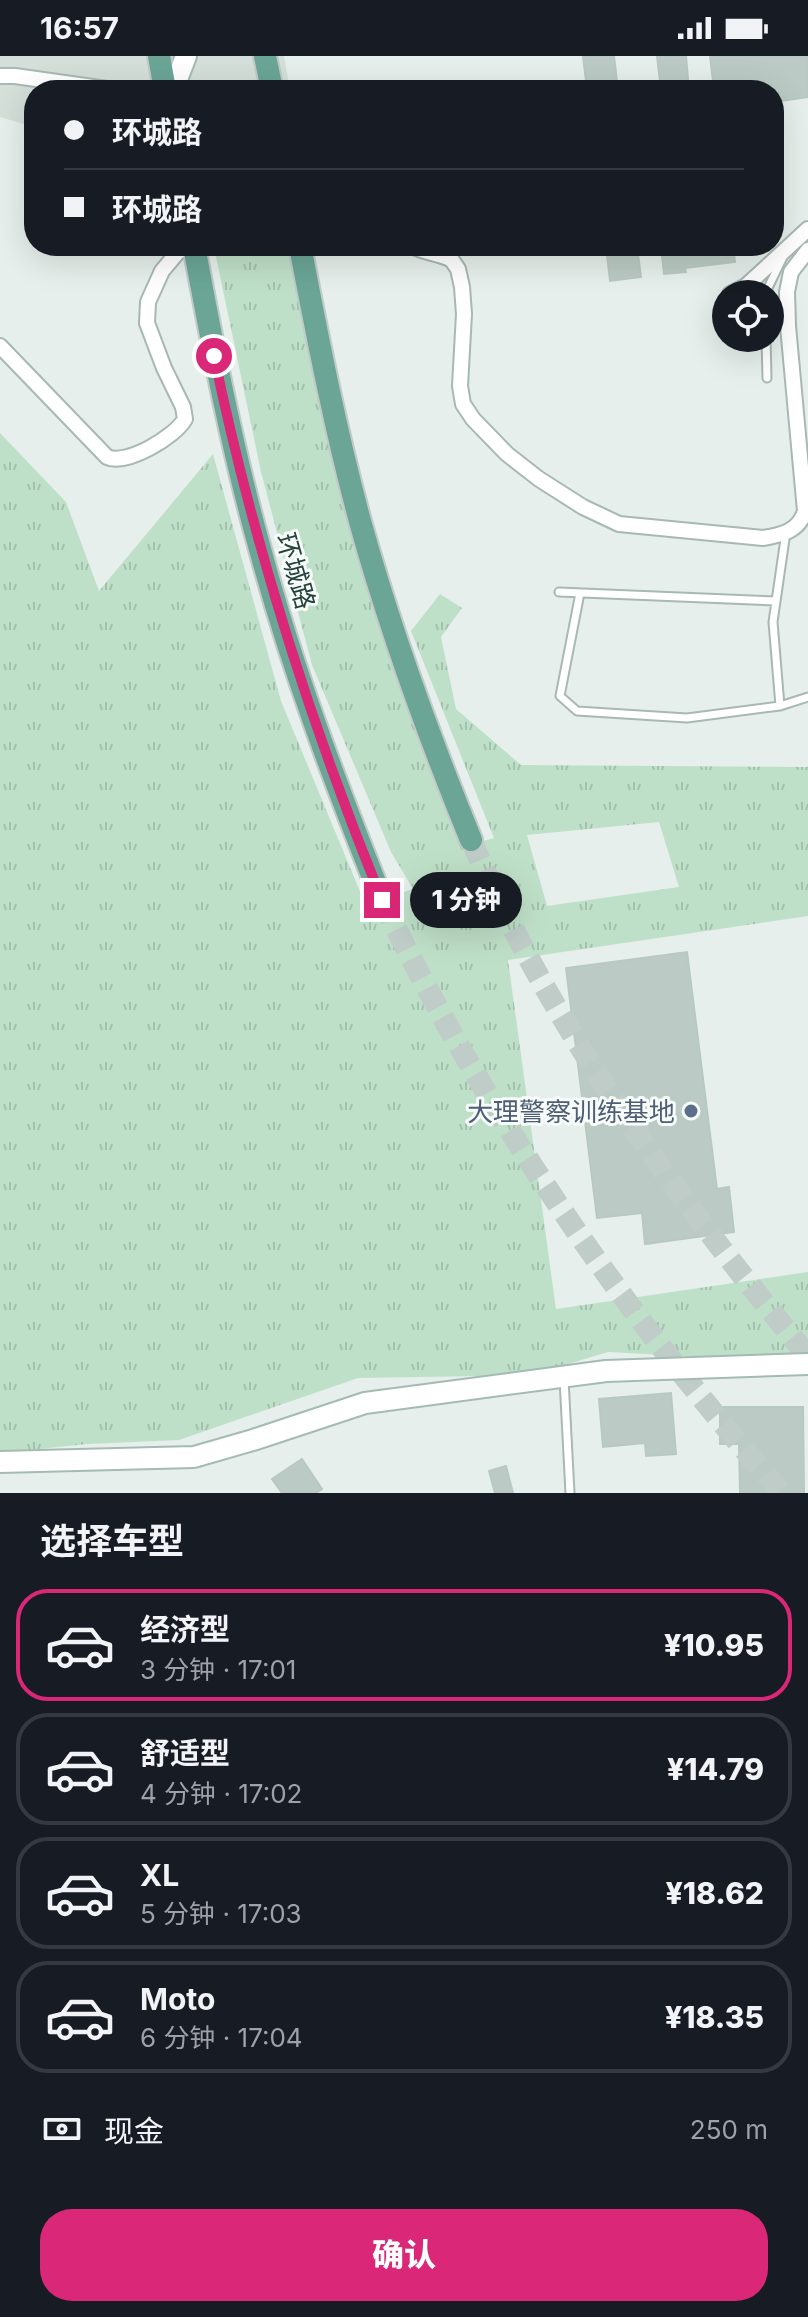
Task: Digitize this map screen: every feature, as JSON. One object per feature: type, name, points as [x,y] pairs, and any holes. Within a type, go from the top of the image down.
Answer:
[{"type":"main road","points":[[159,56],[163,80]]},
{"type":"main road","points":[[265,56],[270,80]]},
{"type":"main road","name":"环城路","points":[[194,256],[232,439],[273,595],[319,736],[382,900]]},
{"type":"main road","points":[[302,256],[334,415],[365,538],[417,701],[471,840]]},
{"type":"street","points":[[177,80],[186,56]]},
{"type":"street","points":[[0,76],[49,80]]},
{"type":"street","points":[[784,252],[808,229]]},
{"type":"street","points":[[450,256],[462,287],[463,404],[473,419],[507,454],[583,507],[619,524],[763,538],[804,526],[805,504],[787,292],[791,272],[808,250]]},
{"type":"street","points":[[0,346],[107,457],[114,460],[129,458],[172,434],[185,419],[183,407],[147,323],[148,302],[162,271],[175,256]]},
{"type":"street","points":[[443,256],[454,261]]},
{"type":"street","points":[[753,280],[779,256]]},
{"type":"street","points":[[0,1462],[194,1457],[365,1403],[606,1371],[808,1364]]},
{"type":"lane","points":[[772,280],[788,248]]},
{"type":"lane","points":[[766,352],[767,378]]},
{"type":"lane","points":[[780,706],[773,622],[786,532]]},
{"type":"lane","points":[[559,592],[776,601]]},
{"type":"lane","points":[[580,593],[560,696],[577,711],[687,718],[780,706],[808,697]]},
{"type":"lane","points":[[564,1377],[570,1493]]},
{"type":"shaded area","points":[[0,56],[284,56],[288,80],[24,80],[24,124],[0,117]]},
{"type":"green space","points":[[216,256],[297,256],[462,847],[494,838],[411,631],[440,594],[462,608],[441,637],[456,709],[521,765],[808,767],[808,916],[508,960],[556,1309],[808,1272],[808,1353],[701,1357],[608,1352],[545,1371],[482,1376],[358,1378],[179,1440],[88,1444],[0,1453],[0,433],[66,502],[99,591],[213,454],[281,701],[366,906],[413,889],[391,852],[312,665],[261,472]],"holes":[[[659,822],[679,887],[547,906],[527,835]]]},
{"type":"building","points":[[583,56],[614,56],[617,80],[586,80]]},
{"type":"building","points":[[657,56],[686,56],[688,80],[660,80]]},
{"type":"building","points":[[710,56],[808,56],[808,97],[784,101],[784,80],[713,80]]},
{"type":"building","points":[[607,256],[638,256],[641,277],[610,281]]},
{"type":"building","points":[[662,256],[734,256],[735,262],[685,268],[686,272],[664,274]]},
{"type":"building","points":[[687,952],[717,1189],[729,1187],[734,1232],[645,1244],[642,1213],[597,1218],[566,968]]},
{"type":"building","points":[[671,1393],[676,1454],[646,1456],[645,1443],[603,1447],[599,1399]]},
{"type":"building","points":[[720,1407],[803,1407],[804,1493],[740,1493],[739,1444],[720,1444]]},
{"type":"building","points":[[302,1459],[322,1489],[316,1493],[282,1493],[272,1479]]},
{"type":"building","points":[[506,1466],[513,1493],[495,1493],[489,1471]]},
{"type":"tunnel","points":[[471,840],[540,978],[621,1110],[711,1235],[808,1356]]},
{"type":"tunnel","points":[[382,900],[466,1058],[562,1210],[667,1355],[782,1493]]},
{"type":"place","name":"大理警察训练基地","points":[[691,1111]]},
{"type":"route","points":[[214,356],[246,499],[277,609],[319,736],[382,900]]}]
